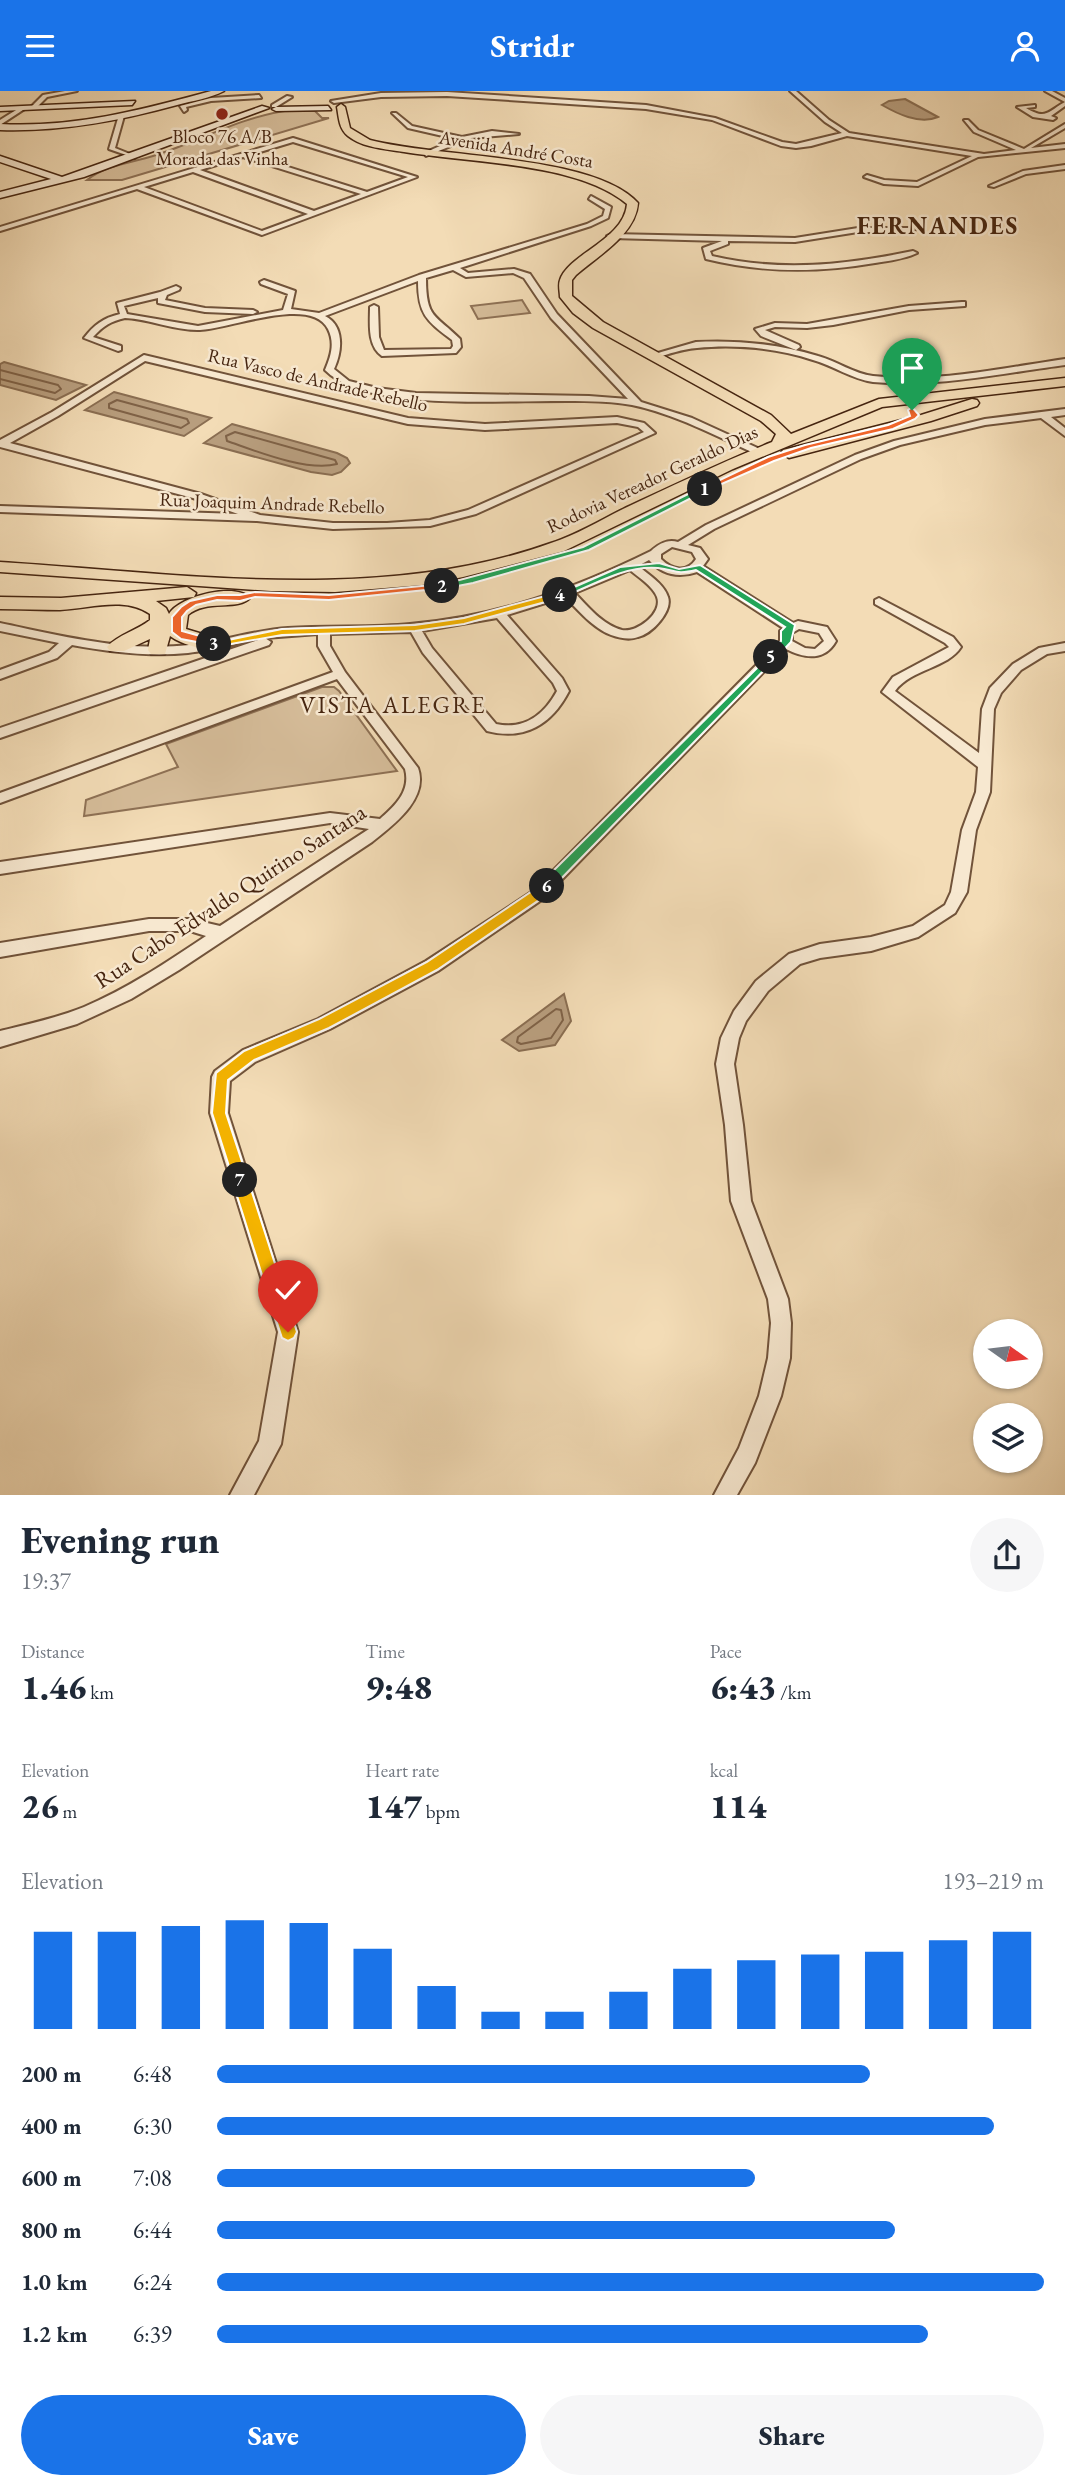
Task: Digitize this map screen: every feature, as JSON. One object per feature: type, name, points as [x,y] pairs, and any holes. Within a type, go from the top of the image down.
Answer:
[{"type":"main road","name":"Avenida André Costa","points":[[330,91],[334,106],[346,129],[357,138],[426,154],[572,174],[617,188],[630,198],[634,208],[630,220],[566,280],[566,296],[587,318],[766,418],[798,426],[822,425]]},
{"type":"main road","name":"Rodovia Vereador Geraldo Dias","points":[[0,567],[186,582],[335,586],[422,579],[463,572],[558,547],[759,452],[879,403],[1065,382]]},
{"type":"main road","name":"Rodovia Vereador Geraldo Dias","points":[[7,604],[61,604],[178,593],[342,597],[424,590],[470,582],[586,548],[730,476],[771,459],[982,400],[1065,388]]},
{"type":"main road","points":[[879,403],[902,405],[914,412],[913,417],[890,427]]},
{"type":"main road","points":[[766,418],[784,433],[779,444]]},
{"type":"main road","points":[[7,604],[24,578],[85,572]]},
{"type":"main road","points":[[210,646],[177,632],[177,617],[184,609],[205,599],[255,595]]},
{"type":"main road","points":[[116,598],[149,605],[159,612],[166,650]]},
{"type":"main road","points":[[117,647],[145,634],[160,622]]},
{"type":"street","points":[[38,107],[53,95],[74,91]]},
{"type":"street","points":[[171,105],[220,91]]},
{"type":"street","points":[[793,91],[827,121],[847,134],[981,156],[1065,146]]},
{"type":"street","points":[[1048,91],[1065,102],[1046,115],[1051,118]]},
{"type":"street","points":[[0,109],[171,105],[245,109],[334,106],[381,95],[447,94],[646,107],[722,122],[788,145],[811,144],[847,134]]},
{"type":"street","points":[[0,125],[51,128],[121,116],[142,107],[183,106],[204,100],[259,97]]},
{"type":"street","points":[[271,107],[289,97]]},
{"type":"street","points":[[1033,106],[1020,107],[1035,116],[1065,118]]},
{"type":"street","points":[[0,125],[23,108]]},
{"type":"street","points":[[0,195],[62,180],[133,157],[245,109]]},
{"type":"street","points":[[698,116],[720,113]]},
{"type":"street","points":[[394,114],[410,127],[461,138]]},
{"type":"street","points":[[121,116],[112,149],[133,157]]},
{"type":"street","points":[[722,122],[731,117]]},
{"type":"street","points":[[966,121],[976,131],[1021,151]]},
{"type":"street","points":[[1021,151],[1065,126]]},
{"type":"street","points":[[426,154],[461,138],[485,134],[516,134]]},
{"type":"street","points":[[862,137],[851,139],[864,146]]},
{"type":"street","points":[[0,229],[137,187],[293,140],[414,177],[262,233],[137,187]]},
{"type":"street","points":[[1021,151],[1025,172]]},
{"type":"street","points":[[243,155],[366,194]]},
{"type":"street","points":[[867,177],[873,180],[918,184],[981,156]]},
{"type":"street","points":[[0,159],[62,180]]},
{"type":"street","points":[[992,186],[1025,172],[1065,167]]},
{"type":"street","points":[[193,170],[315,213]]},
{"type":"street","points":[[118,348],[89,338],[104,323],[124,315],[204,328],[286,311],[320,315],[422,277],[589,225],[606,217],[609,208],[591,198]]},
{"type":"street","points":[[611,236],[811,239],[858,230],[911,230]]},
{"type":"street","points":[[743,238],[713,245],[706,250],[709,257],[762,266],[837,268],[914,253]]},
{"type":"street","points":[[454,267],[466,275],[514,271],[527,276],[554,316],[638,405]]},
{"type":"street","points":[[374,307],[374,330],[378,350],[382,353],[453,351],[457,347],[456,339],[430,319],[422,296],[422,277]]},
{"type":"street","points":[[264,282],[292,293],[286,311]]},
{"type":"street","points":[[124,315],[120,305],[176,288]]},
{"type":"street","points":[[163,293],[162,302],[179,306],[276,313]]},
{"type":"street","points":[[794,353],[798,349],[764,334],[759,328],[834,323],[909,308],[962,304]]},
{"type":"street","points":[[320,315],[334,327],[338,352],[329,370],[334,378],[352,386],[452,398],[552,397],[616,400],[703,425],[759,452]]},
{"type":"street","points":[[654,355],[696,345],[794,353],[823,359],[862,377],[895,380],[951,377],[1065,362]]},
{"type":"street","name":"Rua Vasco de Andrade Rebello","points":[[1,443],[144,358],[408,421],[485,427],[617,420],[641,425],[650,433]]},
{"type":"street","points":[[0,627],[69,641],[166,650],[210,646],[282,632],[415,628],[498,612],[568,593],[629,569],[663,546],[682,544],[710,527],[858,457],[897,443],[950,428],[1065,412]]},
{"type":"street","points":[[1042,415],[1065,433]]},
{"type":"street","name":"Rua Joaquim Andrade Rebello","points":[[0,509],[257,518],[333,526],[430,523],[472,512],[650,433]]},
{"type":"street","points":[[1,443],[197,496],[250,513],[257,518]]},
{"type":"street","points":[[179,516],[197,496]]},
{"type":"street","points":[[696,550],[710,527]]},
{"type":"street","points":[[655,553],[654,560],[659,565],[678,572],[697,567],[702,559],[696,550],[682,544]]},
{"type":"street","points":[[629,569],[659,565]]},
{"type":"street","points":[[697,567],[791,627],[816,627],[823,630],[830,641],[823,650],[816,652],[780,648]]},
{"type":"street","points":[[568,593],[607,629],[627,636],[637,634],[664,607],[666,599],[662,591],[629,569]]},
{"type":"street","points":[[879,602],[949,640],[955,647],[952,652],[902,676],[889,687],[888,692],[986,766]]},
{"type":"street","points":[[415,628],[427,650],[492,728],[506,732],[520,731],[534,726],[558,703],[563,691],[558,681],[498,612]]},
{"type":"street","points":[[241,1495],[270,1444],[288,1332],[219,1113],[221,1077],[249,1056],[324,1024],[432,966],[538,895],[780,648],[786,631],[791,627]]},
{"type":"street","name":"Rua Cabo Edvaldo Quirino Santana","points":[[0,1039],[100,1007],[220,933],[382,825],[404,804],[415,778],[411,768],[340,674],[324,646],[324,631]]},
{"type":"street","points":[[0,733],[264,643],[282,632]]},
{"type":"street","points":[[0,675],[53,655],[69,641]]},
{"type":"street","points":[[197,666],[210,646]]},
{"type":"street","points":[[725,1495],[747,1455],[770,1396],[779,1358],[782,1323],[778,1299],[741,1201],[725,1064],[730,1038],[740,1016],[762,986],[795,959],[820,951],[871,944],[918,931],[950,909],[959,892],[969,830],[983,792],[988,709],[995,691],[1017,667],[1043,651],[1065,647]]},
{"type":"street","points":[[164,677],[182,662],[183,657],[166,650]]},
{"type":"street","points":[[0,798],[340,674]]},
{"type":"street","points":[[0,868],[330,818],[382,825]]},
{"type":"street","points":[[0,950],[149,925],[190,925],[220,933]]},
{"type":"shaded area","points":[[292,110],[315,111],[322,118],[329,118],[122,180],[87,180],[110,168],[171,150],[238,123]]},
{"type":"shaded area","points":[[522,300],[530,313],[478,319],[471,306]]},
{"type":"shaded area","points":[[322,687],[334,687],[339,691],[397,771],[84,816],[86,800],[178,767],[166,744]]},
{"type":"water","points":[[905,99],[938,117],[916,119],[882,105],[889,101]]},
{"type":"water","points":[[4,362],[86,385],[56,400],[0,385],[0,364]]},
{"type":"water","points":[[114,392],[211,418],[184,436],[85,410]]},
{"type":"water","points":[[232,424],[337,453],[347,458],[350,463],[341,472],[332,475],[311,472],[204,443]]},
{"type":"water","points":[[564,994],[571,1021],[555,1045],[519,1051],[502,1040]]},
{"type":"place","name":"Bloco 76 A/B Morada das Vinha","points":[[222,114]]},
{"type":"district","name":"FERNANDES","points":[[938,225]]},
{"type":"district","name":"VISTA ALEGRE","points":[[393,704]]},
{"type":"route","points":[[288,1332],[219,1113],[221,1077],[249,1056],[324,1024],[432,966],[538,895],[786,642],[784,636],[791,627],[697,567],[678,572],[659,565],[624,569],[568,593],[536,603],[464,621],[415,628],[282,632],[219,645],[184,637],[175,627],[177,617],[193,603],[205,599],[255,595],[329,597],[424,590],[470,582],[520,568],[586,548],[730,476],[771,459],[890,427],[913,417],[915,415],[912,410]]}]
